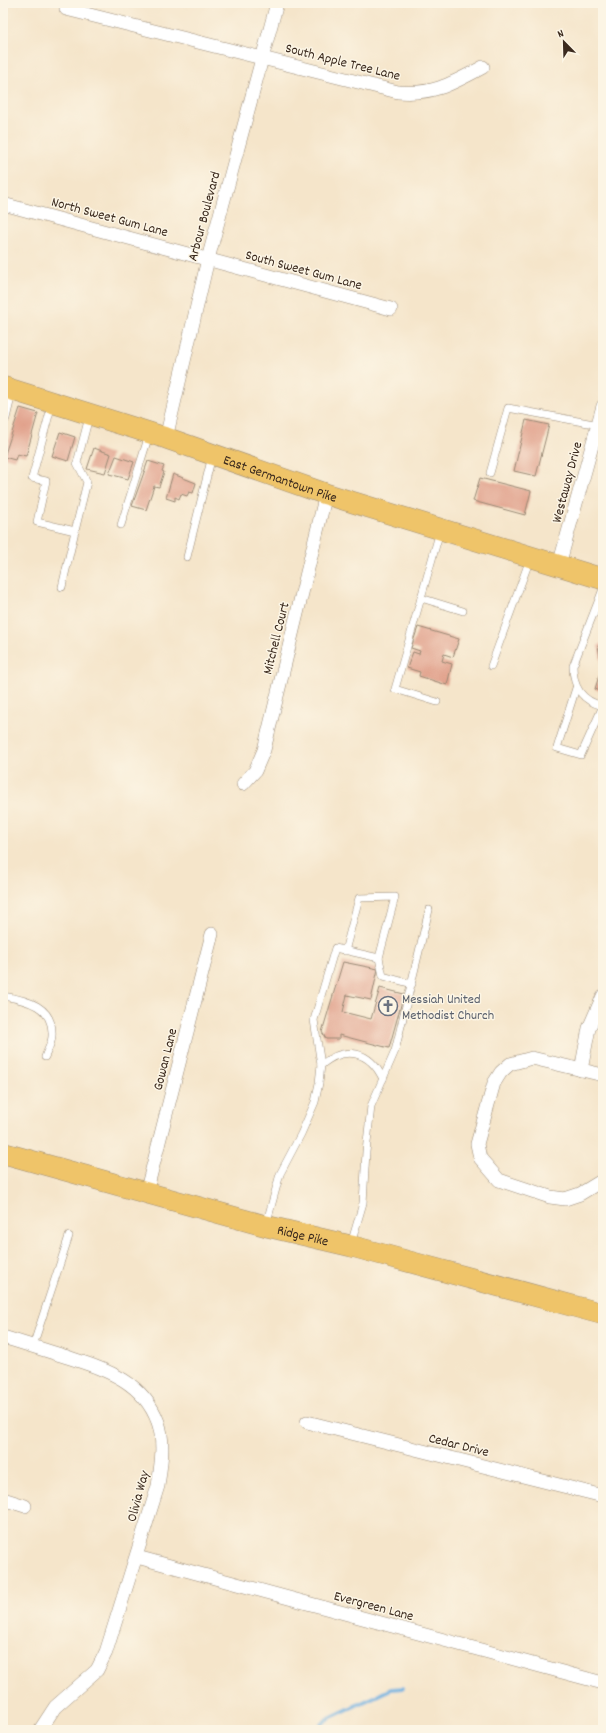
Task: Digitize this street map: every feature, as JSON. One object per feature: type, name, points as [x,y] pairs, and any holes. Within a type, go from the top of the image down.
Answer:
[{"type":"main road","name":"East Germantown Pike","points":[[7,388],[158,435],[326,494],[603,579]]},
{"type":"main road","name":"Ridge Pike","points":[[3,1153],[266,1226],[350,1246],[603,1314]]},
{"type":"street","name":"Arbour Boulevard","points":[[158,435],[208,259],[277,3]]},
{"type":"street","name":"South Apple Tree Lane","points":[[66,9],[262,57],[385,90],[410,93],[434,91],[446,87],[483,67]]},
{"type":"street","name":"North Sweet Gum Lane","points":[[3,204],[208,259]]},
{"type":"street","name":"South Sweet Gum Lane","points":[[208,259],[391,309]]},
{"type":"street","points":[[3,418],[7,388]]},
{"type":"street","name":"Westaway Drive","points":[[559,566],[601,425],[603,406]]},
{"type":"street","name":"Mitchell Court","points":[[243,784],[255,770],[264,750],[326,494]]},
{"type":"street","name":"Gowan Lane","points":[[146,1193],[212,934]]},
{"type":"street","points":[[581,1070],[589,1028],[603,996]]},
{"type":"street","points":[[603,1075],[532,1058],[510,1064],[501,1072],[494,1083],[477,1144],[480,1158],[499,1180],[550,1197],[565,1199],[580,1194],[603,1180]]},
{"type":"street","name":"Olivia Way","points":[[3,1337],[108,1370],[126,1381],[139,1392],[158,1422],[162,1456],[158,1486],[106,1652],[97,1670],[55,1707],[40,1730]]},
{"type":"street","name":"Cedar Drive","points":[[307,1422],[603,1496]]},
{"type":"street","points":[[3,1499],[25,1506]]},
{"type":"street","name":"Evergreen Lane","points":[[136,1557],[603,1684]]},
{"type":"lane","points":[[52,402],[32,478],[46,481],[37,522],[75,531]]},
{"type":"lane","points":[[490,473],[508,408],[601,425]]},
{"type":"lane","points":[[62,587],[87,482],[77,464],[90,414]]},
{"type":"lane","points":[[121,525],[158,435]]},
{"type":"lane","points":[[187,557],[212,455]]},
{"type":"lane","points":[[437,702],[395,689],[440,529]]},
{"type":"lane","points":[[491,666],[531,557]]},
{"type":"lane","points":[[576,688],[557,748],[581,755],[603,706],[592,703],[583,697],[576,688],[573,678],[573,666],[603,588]]},
{"type":"lane","points":[[421,598],[463,611]]},
{"type":"lane","points":[[345,951],[359,898],[395,897],[379,958],[383,976],[412,984]]},
{"type":"lane","points":[[350,1246],[363,1203],[366,1152],[371,1106],[395,1051],[429,910]]},
{"type":"lane","points":[[266,1226],[280,1174],[314,1102],[319,1083],[321,1064],[314,1020],[335,948],[379,958]]},
{"type":"lane","points":[[3,996],[21,1000],[41,1008],[50,1020],[52,1037],[45,1057]]},
{"type":"lane","points":[[321,1064],[340,1054],[351,1053],[361,1055],[371,1061],[378,1069],[383,1079]]},
{"type":"lane","points":[[33,1346],[69,1236]]},
{"type":"building","points":[[20,408],[38,413],[26,456],[17,454],[15,460],[4,457]]},
{"type":"building","points":[[526,420],[549,425],[536,476],[514,471]]},
{"type":"building","points":[[60,432],[75,437],[68,461],[52,456]]},
{"type":"building","points":[[94,448],[111,454],[105,473],[87,469]]},
{"type":"building","points":[[116,456],[134,462],[128,479],[109,474]]},
{"type":"building","points":[[148,461],[164,466],[162,471],[164,472],[159,487],[154,486],[146,510],[132,506]]},
{"type":"building","points":[[173,474],[196,483],[193,493],[189,492],[187,496],[181,494],[179,499],[175,497],[175,501],[166,498]]},
{"type":"building","points":[[480,478],[531,491],[525,515],[473,501]]},
{"type":"building","points":[[418,627],[459,639],[453,657],[444,654],[442,661],[452,664],[447,685],[419,676],[420,672],[407,668],[413,652],[419,654],[420,651],[411,648]]},
{"type":"building","points":[[603,641],[603,692],[595,689],[602,666],[598,646]]},
{"type":"building","name":"Messiah United Methodist Church","points":[[343,962],[378,969],[371,1000],[347,995],[343,1012],[371,1019],[380,988],[404,994],[389,1048],[339,1035],[339,1039],[326,1039],[322,1032]]},
{"type":"waterway","points":[[317,1730],[327,1719],[391,1689],[403,1688]]},
{"type":"place","name":"Messiah United Methodist Church","points":[[388,1006]]}]
